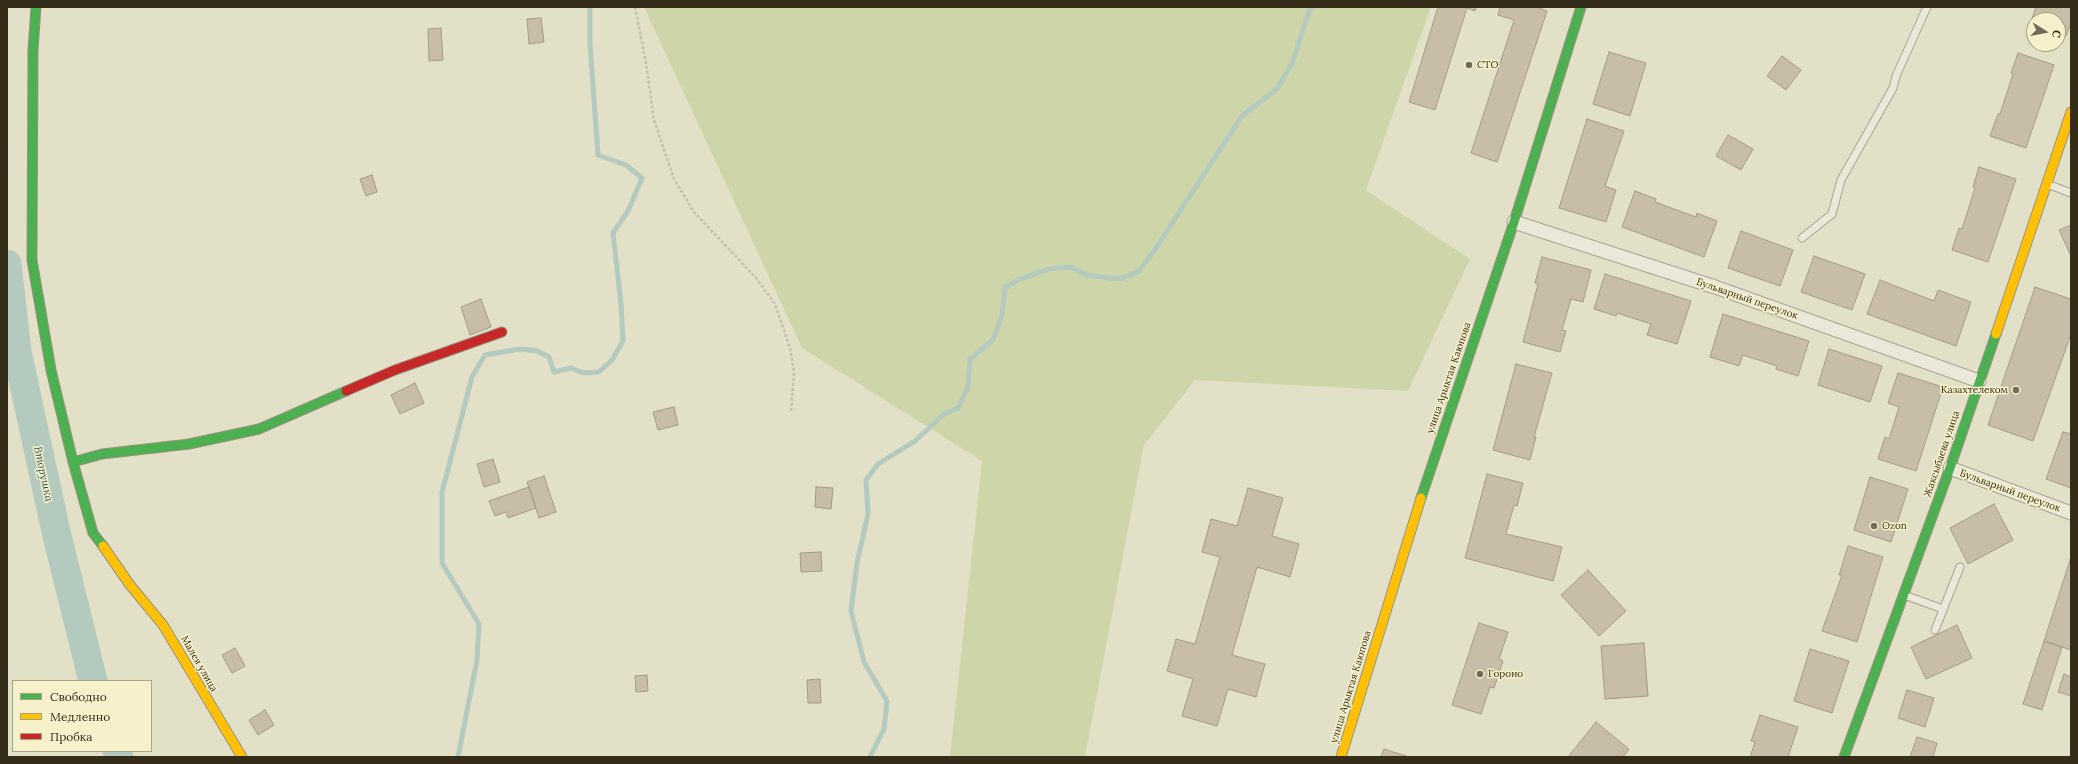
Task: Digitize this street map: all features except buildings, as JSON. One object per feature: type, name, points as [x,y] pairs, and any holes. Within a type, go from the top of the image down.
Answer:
[{"type":"street","name":"Малея улица","points":[[36,7],[33,50],[32,260],[51,370],[73,462],[93,533],[130,586],[163,625],[242,757]]},
{"type":"street","name":"улица Арыктая Каюпова","points":[[1341,757],[1436,449],[1514,222],[1581,7]]},
{"type":"street","name":"Жаксыбаева улица","points":[[1844,757],[1950,468],[2071,112]]},
{"type":"street","name":"Бульварный переулок","points":[[1514,222],[1714,287],[1979,381]]},
{"type":"street","points":[[73,462],[102,454],[189,444],[259,429],[395,370],[502,332]]},
{"type":"street","name":"Бульварный переулок","points":[[1950,468],[2071,513]]},
{"type":"lane","points":[[1802,238],[1832,214],[1841,180],[1893,88],[1896,76],[1927,7]]},
{"type":"lane","points":[[2046,184],[2071,193]]},
{"type":"lane","points":[[1935,630],[1960,567]]},
{"type":"lane","points":[[1903,595],[1943,609]]},
{"type":"path","points":[[635,7],[646,63],[654,120],[674,179],[694,212],[757,279],[775,304],[790,348],[794,373],[791,412]]},
{"type":"green space","points":[[644,7],[1431,7],[1366,190],[1470,259],[1408,391],[1195,380],[1144,445],[1085,757],[950,757],[982,461],[802,348]]},
{"type":"waterway","points":[[458,757],[477,660],[479,624],[442,563],[442,492],[472,377],[485,355],[520,349],[538,351],[549,357],[554,372],[571,368],[583,373],[599,372],[612,360],[623,341],[621,304],[613,233],[628,211],[642,178],[626,165],[598,155],[590,44],[590,7]]},
{"type":"waterway","points":[[870,757],[884,729],[887,701],[864,662],[851,611],[857,563],[868,514],[866,480],[878,464],[915,441],[944,414],[958,408],[968,387],[970,359],[993,340],[1002,315],[1005,288],[1018,280],[1049,269],[1071,267],[1086,275],[1119,279],[1138,272],[1154,251],[1242,116],[1278,88],[1293,61],[1309,11],[1313,7]]},
{"type":"waterway","name":"Вторушка","points":[[7,264],[17,352],[57,536],[93,680]]},
{"type":"waterway","name":"Вторушка","points":[[117,752],[119,757]]},
{"type":"traffic: fast","points":[[36,7],[33,50],[32,260],[51,370],[73,462],[93,533],[103,546]]},
{"type":"traffic: fast","points":[[1421,498],[1514,222],[1581,7]]},
{"type":"traffic: fast","points":[[1844,757],[1950,468],[1996,334]]},
{"type":"traffic: fast","points":[[73,462],[102,454],[189,444],[259,429],[346,391]]},
{"type":"traffic: slow","points":[[1996,334],[2071,112]]},
{"type":"traffic: slow","points":[[1341,757],[1421,498]]},
{"type":"traffic: slow","points":[[103,546],[130,585],[163,625],[242,757]]},
{"type":"traffic: jam","points":[[346,391],[395,370],[502,332]]},
{"type":"place","name":"СТО","points":[[1469,65]]},
{"type":"place","name":"Казахтелеком","points":[[2016,390]]},
{"type":"place","name":"Ozon","points":[[1874,526]]},
{"type":"place","name":"Гороно","points":[[1480,674]]}]
